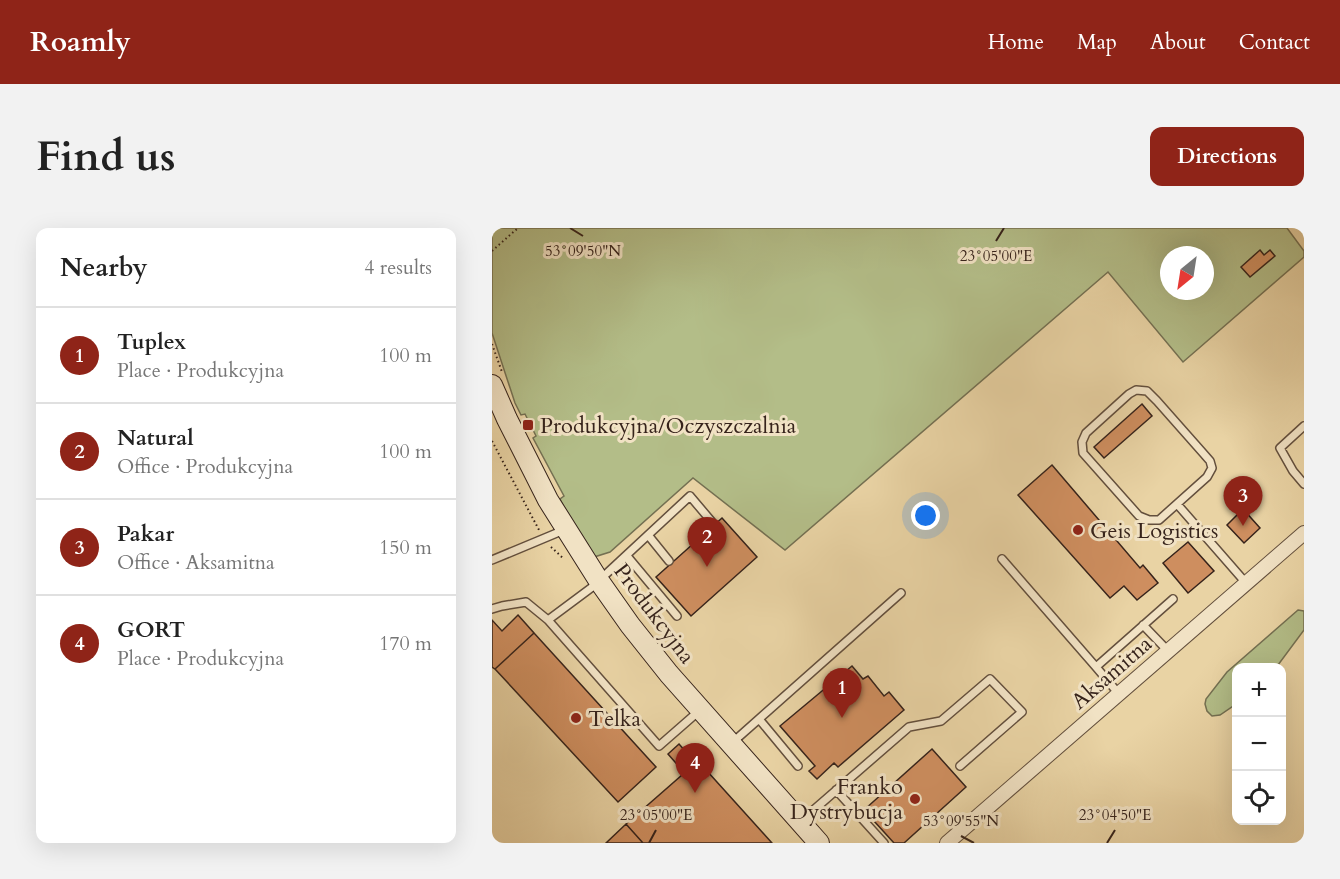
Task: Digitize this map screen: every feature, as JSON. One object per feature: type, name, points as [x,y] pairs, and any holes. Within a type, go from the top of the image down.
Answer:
[{"type":"street","name":"Produkcyjna","points":[[492,385],[540,484],[598,581],[653,653],[819,843]]},
{"type":"street","name":"Aksamitna","points":[[946,843],[1304,533]]},
{"type":"lane","points":[[1137,390],[1147,391],[1210,461],[1212,468],[1207,477],[1177,504],[1159,520],[1149,520],[1139,516],[1083,453],[1082,442],[1086,433],[1129,394],[1137,390]]},
{"type":"lane","points":[[1304,426],[1280,448],[1293,471],[1304,484]]},
{"type":"lane","points":[[548,620],[591,588],[690,496],[712,522]]},
{"type":"lane","points":[[1177,504],[1246,583]]},
{"type":"lane","points":[[492,561],[566,529]]},
{"type":"lane","points":[[648,535],[669,561]]},
{"type":"lane","points":[[627,556],[677,616]]},
{"type":"lane","points":[[1002,559],[1119,694]]},
{"type":"lane","points":[[731,743],[901,593]]},
{"type":"lane","points":[[1096,667],[1173,599]]},
{"type":"lane","points":[[492,609],[526,602],[548,620],[659,746],[701,709]]},
{"type":"lane","points":[[1143,625],[1168,651]]},
{"type":"lane","points":[[800,822],[909,728],[941,721],[990,679],[1022,712],[960,766]]},
{"type":"lane","points":[[759,718],[798,766]]},
{"type":"lane","points":[[836,790],[884,843]]},
{"type":"path","points":[[492,251],[518,228]]},
{"type":"path","points":[[492,441],[544,538]]},
{"type":"green space","points":[[492,228],[1287,228],[1304,251],[1304,257],[1183,362],[1108,272],[785,550],[693,478],[610,552],[594,557],[560,499],[564,496],[533,438],[536,436],[525,414],[521,415],[492,333]]},
{"type":"green space","points":[[1298,610],[1304,611],[1304,630],[1279,663],[1237,663]]},
{"type":"green space","points":[[1232,668],[1232,707],[1220,715],[1212,716],[1207,711],[1206,699]]},
{"type":"building","points":[[1260,250],[1264,255],[1270,250],[1275,256],[1250,277],[1241,267]]},
{"type":"building","points":[[1142,404],[1152,416],[1104,458],[1094,447]]},
{"type":"building","name":"Geis Logistics","points":[[1052,465],[1140,568],[1143,565],[1158,583],[1137,600],[1124,586],[1110,598],[1018,495]]},
{"type":"building","points":[[1243,509],[1260,528],[1244,543],[1227,525]]},
{"type":"building","points":[[722,518],[757,557],[691,616],[656,577]]},
{"type":"building","points":[[1188,542],[1214,571],[1188,593],[1163,563]]},
{"type":"building","points":[[518,615],[534,633],[495,669],[492,667],[492,620],[502,631]]},
{"type":"building","name":"Telka","points":[[534,633],[656,767],[618,802],[495,669]]},
{"type":"building","points":[[852,666],[863,679],[868,676],[884,696],[889,692],[904,710],[838,767],[834,763],[817,779],[809,771],[815,766],[780,726]]},
{"type":"building","points":[[679,744],[693,760],[682,770],[668,754]]},
{"type":"building","name":"Franko Dystrybucja","points":[[932,749],[966,787],[904,843],[894,843],[864,810]]},
{"type":"building","points":[[698,761],[772,843],[643,843],[626,824]]},
{"type":"building","points":[[626,824],[643,843],[606,843]]},
{"type":"place","name":"Produkcyjna/Oczyszczalnia","points":[[528,425]]},
{"type":"place","name":"Pakar","points":[[1243,526]]},
{"type":"place","name":"Geis Logistics","points":[[1078,530]]},
{"type":"place","name":"Natural","points":[[707,567]]},
{"type":"place","name":"Telka","points":[[576,718]]},
{"type":"place","name":"Tuplex","points":[[842,718]]},
{"type":"place","name":"GORT","points":[[695,793]]},
{"type":"place","name":"Franko Dystrybucja","points":[[915,799]]}]
